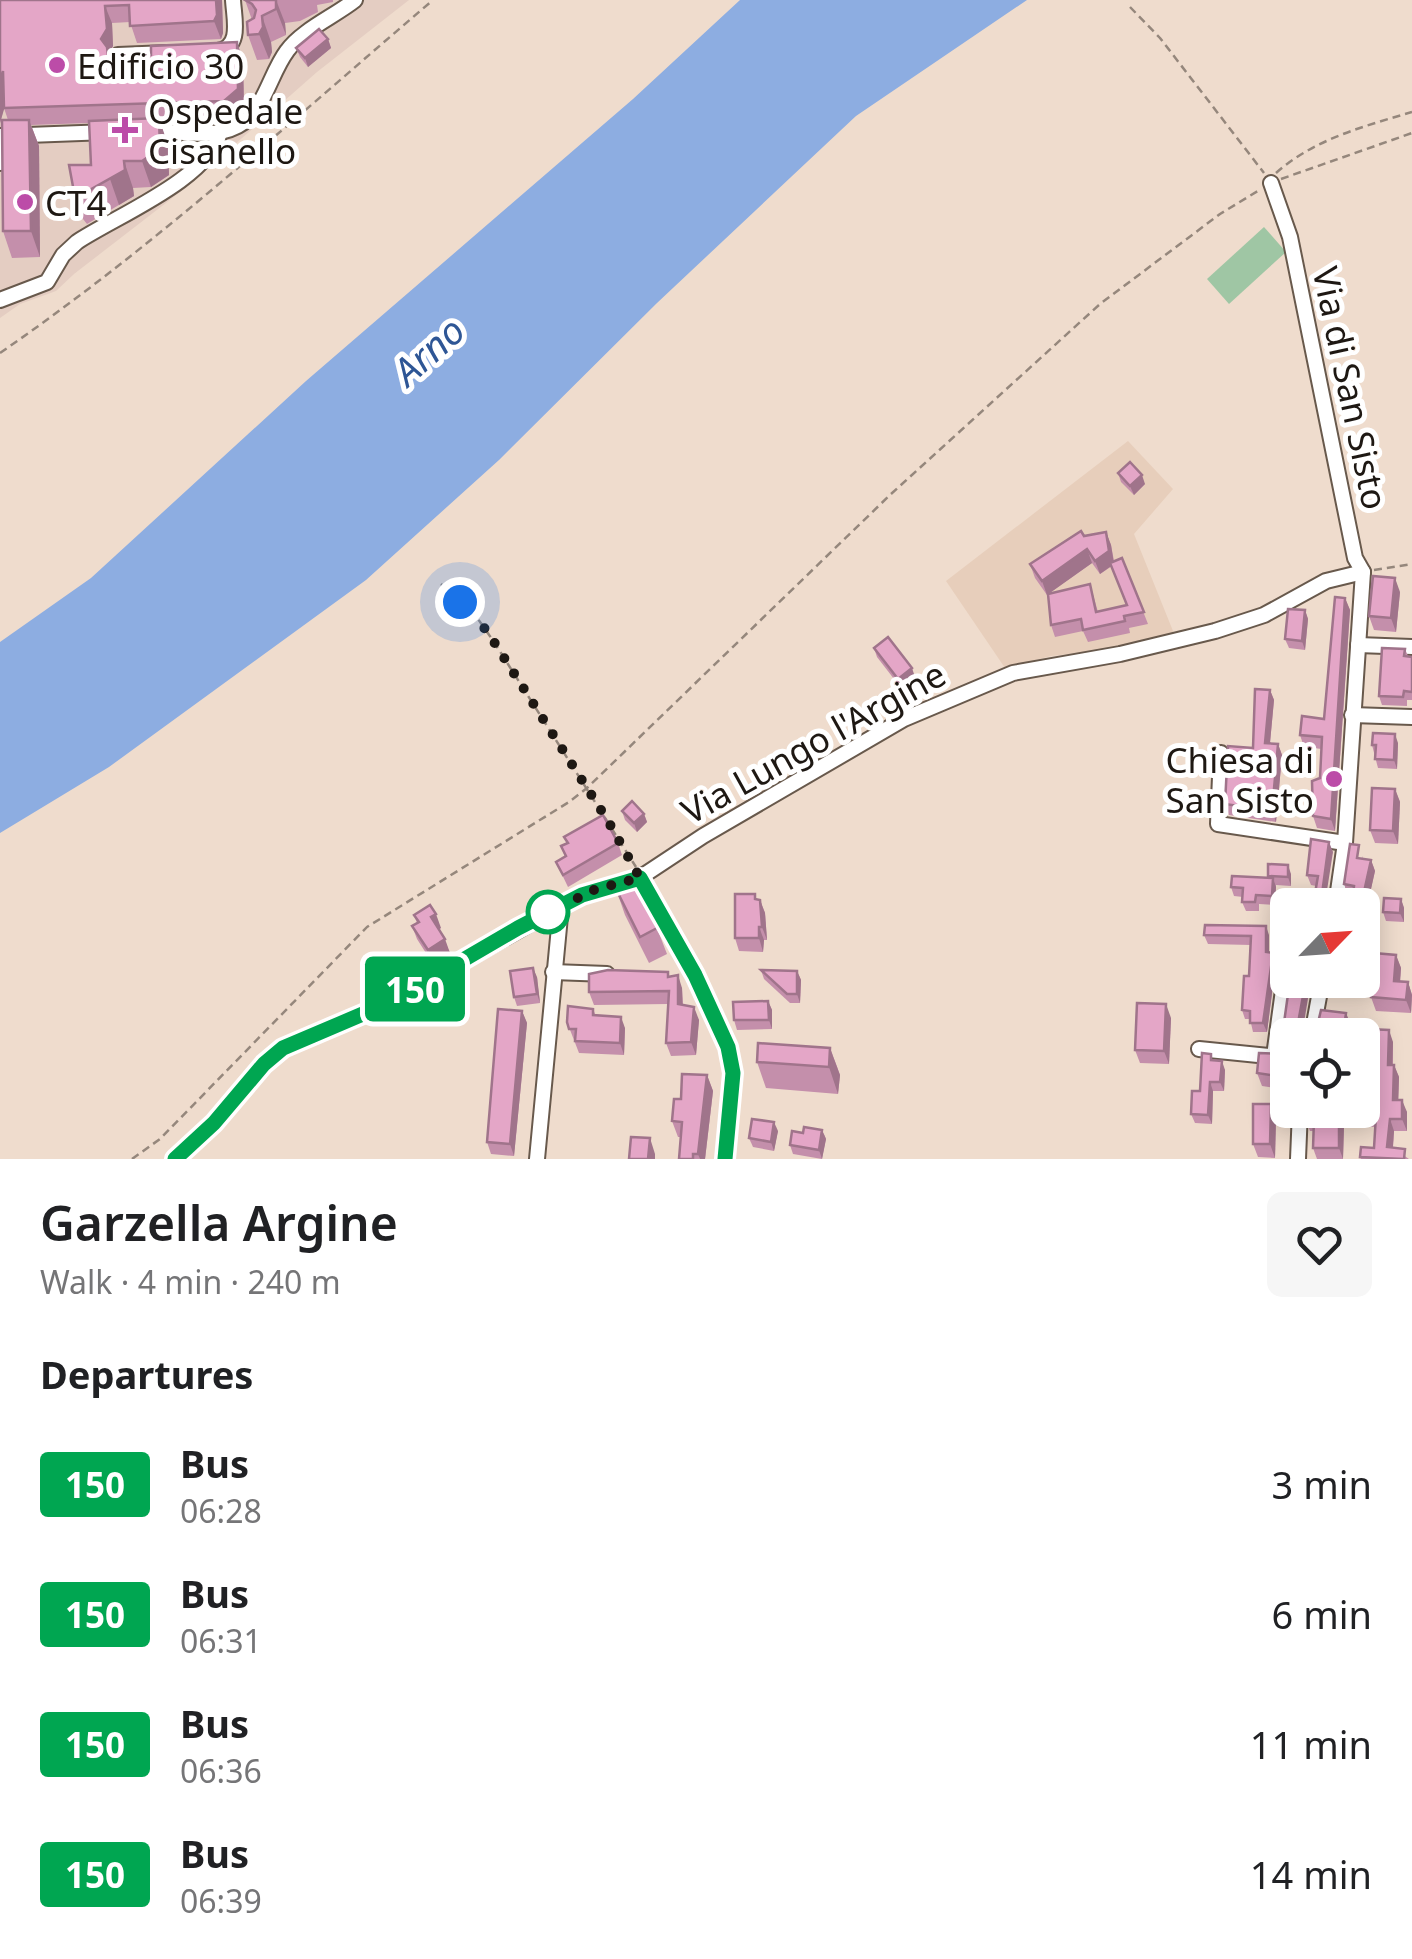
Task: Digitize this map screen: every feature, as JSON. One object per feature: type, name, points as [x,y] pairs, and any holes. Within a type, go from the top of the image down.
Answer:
[{"type":"street","points":[[195,52],[228,49],[235,32],[233,0]]},
{"type":"street","points":[[0,163],[1,136],[160,130],[177,134],[237,128],[251,117],[288,49],[356,0]]},
{"type":"street","points":[[235,32],[255,37]]},
{"type":"street","points":[[271,41],[288,49]]},
{"type":"street","points":[[118,55],[176,53]]},
{"type":"street","points":[[1,300],[47,282],[69,248],[106,222],[185,178],[218,144],[220,132]]},
{"type":"street","name":"Via di San Sisto","points":[[1271,182],[1290,237],[1355,558],[1363,572],[1345,843],[1338,888]]},
{"type":"street","name":"Via Lungo l'Argine","points":[[175,1159],[283,1048],[391,1002],[596,889],[640,878],[702,836],[904,720],[983,683],[1037,667],[1120,654],[1215,631],[1264,615],[1326,581],[1363,572]]},
{"type":"street","points":[[1358,644],[1412,648]]},
{"type":"street","points":[[1352,716],[1412,717]]},
{"type":"street","points":[[1221,753],[1218,824],[1345,843]]},
{"type":"street","points":[[640,878],[695,975],[733,1066],[725,1159]]},
{"type":"street","points":[[537,1159],[561,906]]},
{"type":"street","points":[[552,972],[617,974]]},
{"type":"street","points":[[675,975],[695,975]]},
{"type":"street","points":[[1199,1049],[1270,1056]]},
{"type":"street","points":[[1298,1159],[1299,1128]]},
{"type":"path","points":[[0,353],[76,301],[148,244],[434,0]]},
{"type":"path","points":[[1130,7],[1160,38],[1271,182]]},
{"type":"path","points":[[1271,182],[1277,171],[1325,142],[1412,112]]},
{"type":"path","points":[[132,1159],[160,1139],[366,927],[587,788],[891,494],[1100,304],[1220,214],[1271,182],[1412,133]]},
{"type":"path","points":[[1363,572],[1412,564]]},
{"type":"path","points":[[441,584],[478,619],[640,878]]},
{"type":"shaded area","name":"Ospedale Cisanello","points":[[0,0],[409,0],[56,291],[20,304],[0,318]]},
{"type":"shaded area","points":[[1128,441],[1173,489],[1134,534],[1175,636],[1116,649],[1051,656],[1005,668],[946,581]]},
{"type":"green space","points":[[1264,227],[1286,252],[1229,304],[1207,279]]},
{"type":"water","name":"Arno","points":[[740,0],[1027,0],[856,116],[657,303],[499,460],[366,580],[109,767],[0,833],[0,642],[91,578],[306,381],[633,99]]},
{"type":"building","points":[[0,0],[216,0],[214,21],[130,26],[129,5],[105,6],[107,29],[101,39],[108,56],[151,55],[151,46],[237,42],[238,89],[224,101],[4,108],[3,71],[0,83]]},
{"type":"building","points":[[245,0],[276,0],[276,9],[262,16],[259,34],[248,35],[247,22],[254,18],[256,10]]},
{"type":"building","points":[[319,29],[328,39],[305,58],[296,48]]},
{"type":"building","points":[[159,118],[160,149],[142,161],[124,161],[125,170],[77,197],[69,165],[91,165],[89,121]]},
{"type":"building","points":[[2,120],[29,120],[31,231],[3,231]]},
{"type":"building","points":[[1130,462],[1142,475],[1130,486],[1118,473]]},
{"type":"building","points":[[1081,531],[1084,536],[1106,532],[1109,551],[1095,561],[1087,549],[1042,581],[1030,564]]},
{"type":"building","points":[[1122,558],[1144,612],[1124,616],[1125,621],[1083,630],[1081,619],[1051,625],[1048,594],[1090,584],[1096,612],[1127,605],[1110,563]]},
{"type":"building","points":[[1373,576],[1395,578],[1391,618],[1369,616]]},
{"type":"building","points":[[1335,597],[1345,598],[1331,819],[1313,816],[1312,781],[1320,778],[1322,737],[1300,735],[1302,716],[1324,719]]},
{"type":"building","points":[[1288,609],[1305,610],[1302,641],[1285,639]]},
{"type":"building","points":[[888,637],[912,668],[898,679],[874,648]]},
{"type":"building","points":[[1382,648],[1405,649],[1404,656],[1412,657],[1412,692],[1404,691],[1403,697],[1379,696]]},
{"type":"building","points":[[1255,689],[1270,690],[1265,743],[1278,744],[1272,811],[1225,804],[1228,746],[1253,748]]},
{"type":"building","points":[[1373,733],[1395,734],[1394,760],[1375,759]]},
{"type":"building","points":[[1372,788],[1395,789],[1393,831],[1370,830]]},
{"type":"building","points":[[632,801],[644,814],[634,823],[622,811]]},
{"type":"building","points":[[603,815],[618,843],[563,875],[556,862],[566,856],[561,846],[568,843],[564,837]]},
{"type":"building","points":[[1311,839],[1329,842],[1323,888],[1316,888],[1318,876],[1307,875]]},
{"type":"building","points":[[1350,844],[1359,845],[1357,858],[1371,860],[1365,888],[1344,884]]},
{"type":"building","points":[[1268,864],[1288,865],[1288,877],[1268,876]]},
{"type":"building","points":[[1232,876],[1273,878],[1270,896],[1256,895],[1255,902],[1242,902],[1243,888],[1231,887]]},
{"type":"building","points":[[633,880],[657,928],[640,937],[616,889]]},
{"type":"building","points":[[735,894],[755,894],[755,899],[760,900],[759,938],[735,938]]},
{"type":"building","points":[[1384,898],[1401,899],[1400,913],[1383,912]]},
{"type":"building","points":[[430,905],[436,914],[431,917],[445,939],[428,950],[412,926],[419,922],[414,915]]},
{"type":"building","points":[[1205,925],[1266,926],[1270,974],[1263,1023],[1250,1023],[1250,1011],[1242,1010],[1251,936],[1204,935]]},
{"type":"building","points":[[1380,954],[1396,955],[1394,981],[1408,982],[1406,1000],[1380,998]]},
{"type":"building","points":[[533,968],[537,994],[514,997],[510,971]]},
{"type":"building","points":[[608,970],[678,975],[678,1004],[694,1007],[691,1042],[666,1043],[669,991],[589,992],[589,974]]},
{"type":"building","points":[[761,970],[797,971],[797,994],[787,994]]},
{"type":"building","points":[[1287,998],[1303,998],[1299,1018],[1285,1018]]},
{"type":"building","points":[[768,1001],[769,1020],[734,1020],[733,1002]]},
{"type":"building","points":[[1137,1003],[1166,1004],[1164,1051],[1135,1050]]},
{"type":"building","points":[[568,1006],[593,1009],[593,1015],[621,1017],[620,1043],[575,1041],[576,1029],[569,1029],[567,1022]]},
{"type":"building","points":[[498,1009],[522,1011],[510,1144],[487,1142]]},
{"type":"building","points":[[1321,1010],[1346,1013],[1345,1018],[1319,1018]]},
{"type":"building","points":[[1380,1030],[1389,1030],[1393,1100],[1402,1100],[1402,1119],[1390,1119],[1387,1147],[1405,1149],[1404,1159],[1360,1157],[1361,1147],[1374,1148],[1375,1128],[1380,1128]]},
{"type":"building","points":[[758,1043],[830,1048],[829,1067],[757,1062]]},
{"type":"building","points":[[1202,1053],[1211,1054],[1211,1060],[1222,1061],[1220,1082],[1210,1082],[1208,1115],[1191,1114],[1192,1091],[1200,1091]]},
{"type":"building","points":[[1259,1053],[1270,1053],[1270,1075],[1257,1073]]},
{"type":"building","points":[[682,1074],[707,1075],[698,1154],[693,1154],[693,1159],[679,1159],[682,1122],[672,1121],[674,1099],[681,1099]]},
{"type":"building","points":[[1253,1104],[1270,1104],[1270,1144],[1253,1144]]},
{"type":"building","points":[[752,1119],[774,1122],[771,1142],[749,1138]]},
{"type":"building","points":[[804,1127],[822,1130],[819,1150],[790,1145],[792,1131],[803,1133]]},
{"type":"building","points":[[1314,1128],[1339,1128],[1339,1148],[1313,1148]]},
{"type":"building","points":[[631,1137],[650,1138],[648,1159],[629,1159]]},
{"type":"bus line","name":"150","points":[[175,1159],[283,1048],[391,1002],[582,895],[640,878],[695,975],[728,1047],[733,1073],[725,1159]]},
{"type":"place","name":"Edificio 30","points":[[57,65]]},
{"type":"place","name":"Ospedale Cisanello","points":[[125,130]]},
{"type":"place","name":"CT4","points":[[25,202]]},
{"type":"place","name":"Chiesa di San Sisto","points":[[1334,779]]},
{"type":"route","points":[[460,602],[494,642],[640,878],[596,889],[539,917],[548,912]]}]
